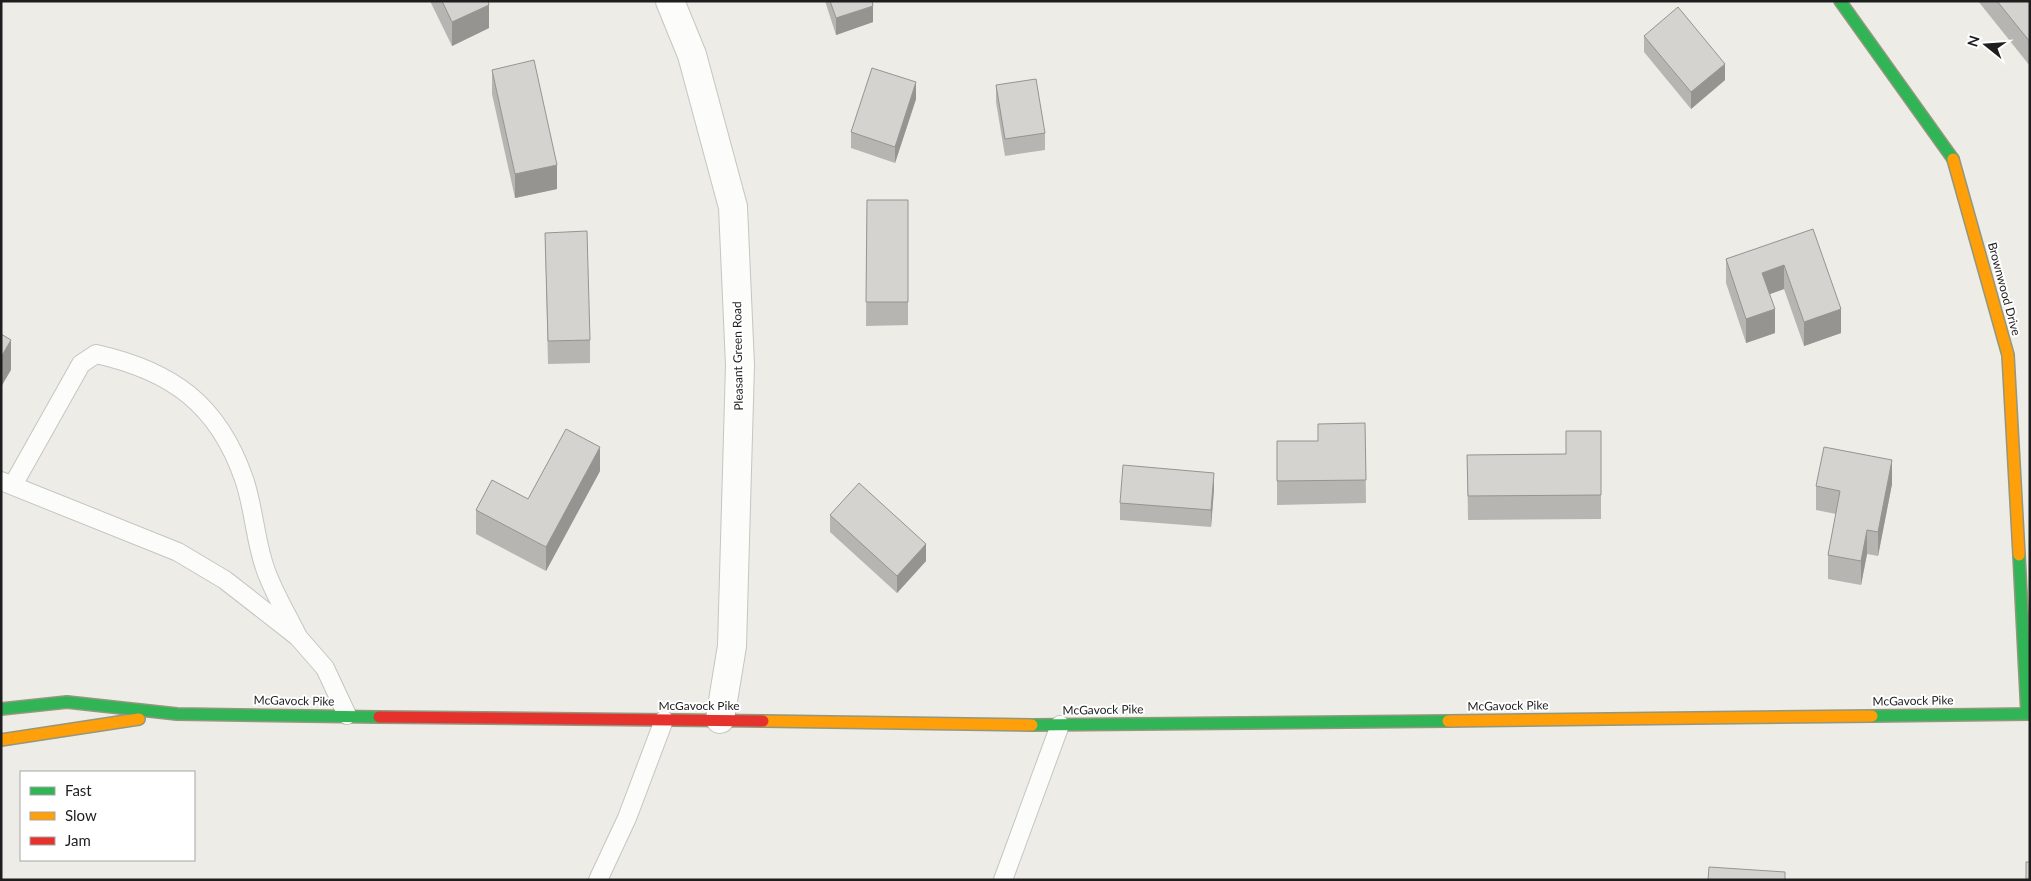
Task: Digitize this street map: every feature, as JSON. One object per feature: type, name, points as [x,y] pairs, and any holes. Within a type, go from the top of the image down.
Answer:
[{"type":"main road","name":"Brownwood Drive","points":[[1840,1],[1954,160],[2008,355],[2029,714]]},
{"type":"main road","name":"McGavock Pike","points":[[1,709],[67,702],[177,714],[664,720],[720,719],[1060,725],[2029,714]]},
{"type":"main road","name":"McGavock Pike","points":[[1,740],[177,714]]},
{"type":"street","name":"Pleasant Green Road","points":[[670,1],[692,54],[733,208],[740,365],[732,646],[720,719]]},
{"type":"lane","points":[[298,636],[265,569],[244,480],[231,449],[207,412],[184,390],[160,374],[120,359],[96,354],[81,364],[7,483],[178,552],[225,580],[298,636],[325,668],[347,715]]},
{"type":"lane","points":[[598,880],[627,818],[664,720]]},
{"type":"lane","points":[[1003,880],[1060,725]]},
{"type":"building","points":[[442,1],[488,1],[489,5],[452,22]]},
{"type":"building","points":[[830,1],[872,1],[873,6],[836,18]]},
{"type":"building","points":[[1997,1],[2030,1],[2030,42]]},
{"type":"building","points":[[1678,7],[1725,64],[1691,92],[1644,36]]},
{"type":"building","points":[[534,60],[557,165],[515,174],[492,70]]},
{"type":"building","points":[[872,68],[916,82],[895,147],[851,132]]},
{"type":"building","points":[[1036,79],[1045,133],[1005,139],[996,85]]},
{"type":"building","points":[[867,200],[908,200],[908,302],[866,302]]},
{"type":"building","points":[[1813,229],[1841,309],[1804,322],[1784,265],[1762,273],[1775,309],[1746,319],[1726,259]]},
{"type":"building","points":[[587,231],[590,340],[548,341],[545,233]]},
{"type":"building","points":[[1,334],[11,340],[1,357]]},
{"type":"building","points":[[1365,423],[1366,480],[1277,481],[1277,441],[1318,441],[1318,424]]},
{"type":"building","points":[[566,429],[600,447],[546,547],[476,510],[492,480],[528,499]]},
{"type":"building","points":[[1566,431],[1601,431],[1601,495],[1468,496],[1467,455],[1566,454]]},
{"type":"building","points":[[1824,447],[1892,460],[1878,532],[1867,530],[1861,561],[1828,555],[1840,491],[1816,486]]},
{"type":"building","points":[[1123,465],[1214,473],[1211,510],[1120,503]]},
{"type":"building","points":[[859,483],[926,544],[897,576],[830,515]]},
{"type":"building","points":[[2026,862],[2030,862],[2030,880],[2026,880]]},
{"type":"building","points":[[1709,867],[1785,872],[1785,880],[1708,880]]},
{"type":"traffic: fast","points":[[1840,1],[1953,159]]},
{"type":"traffic: fast","points":[[2019,555],[2027,714]]},
{"type":"traffic: fast","points":[[1,709],[67,702],[177,714],[379,717]]},
{"type":"traffic: fast","points":[[1872,716],[2030,714]]},
{"type":"traffic: fast","points":[[1032,725],[1448,721]]},
{"type":"traffic: slow","points":[[1953,159],[2008,355],[2019,555]]},
{"type":"traffic: slow","points":[[1448,721],[1872,716]]},
{"type":"traffic: slow","points":[[1,740],[139,719]]},
{"type":"traffic: slow","points":[[763,721],[1032,725]]},
{"type":"traffic: jam","points":[[379,717],[763,721]]}]
